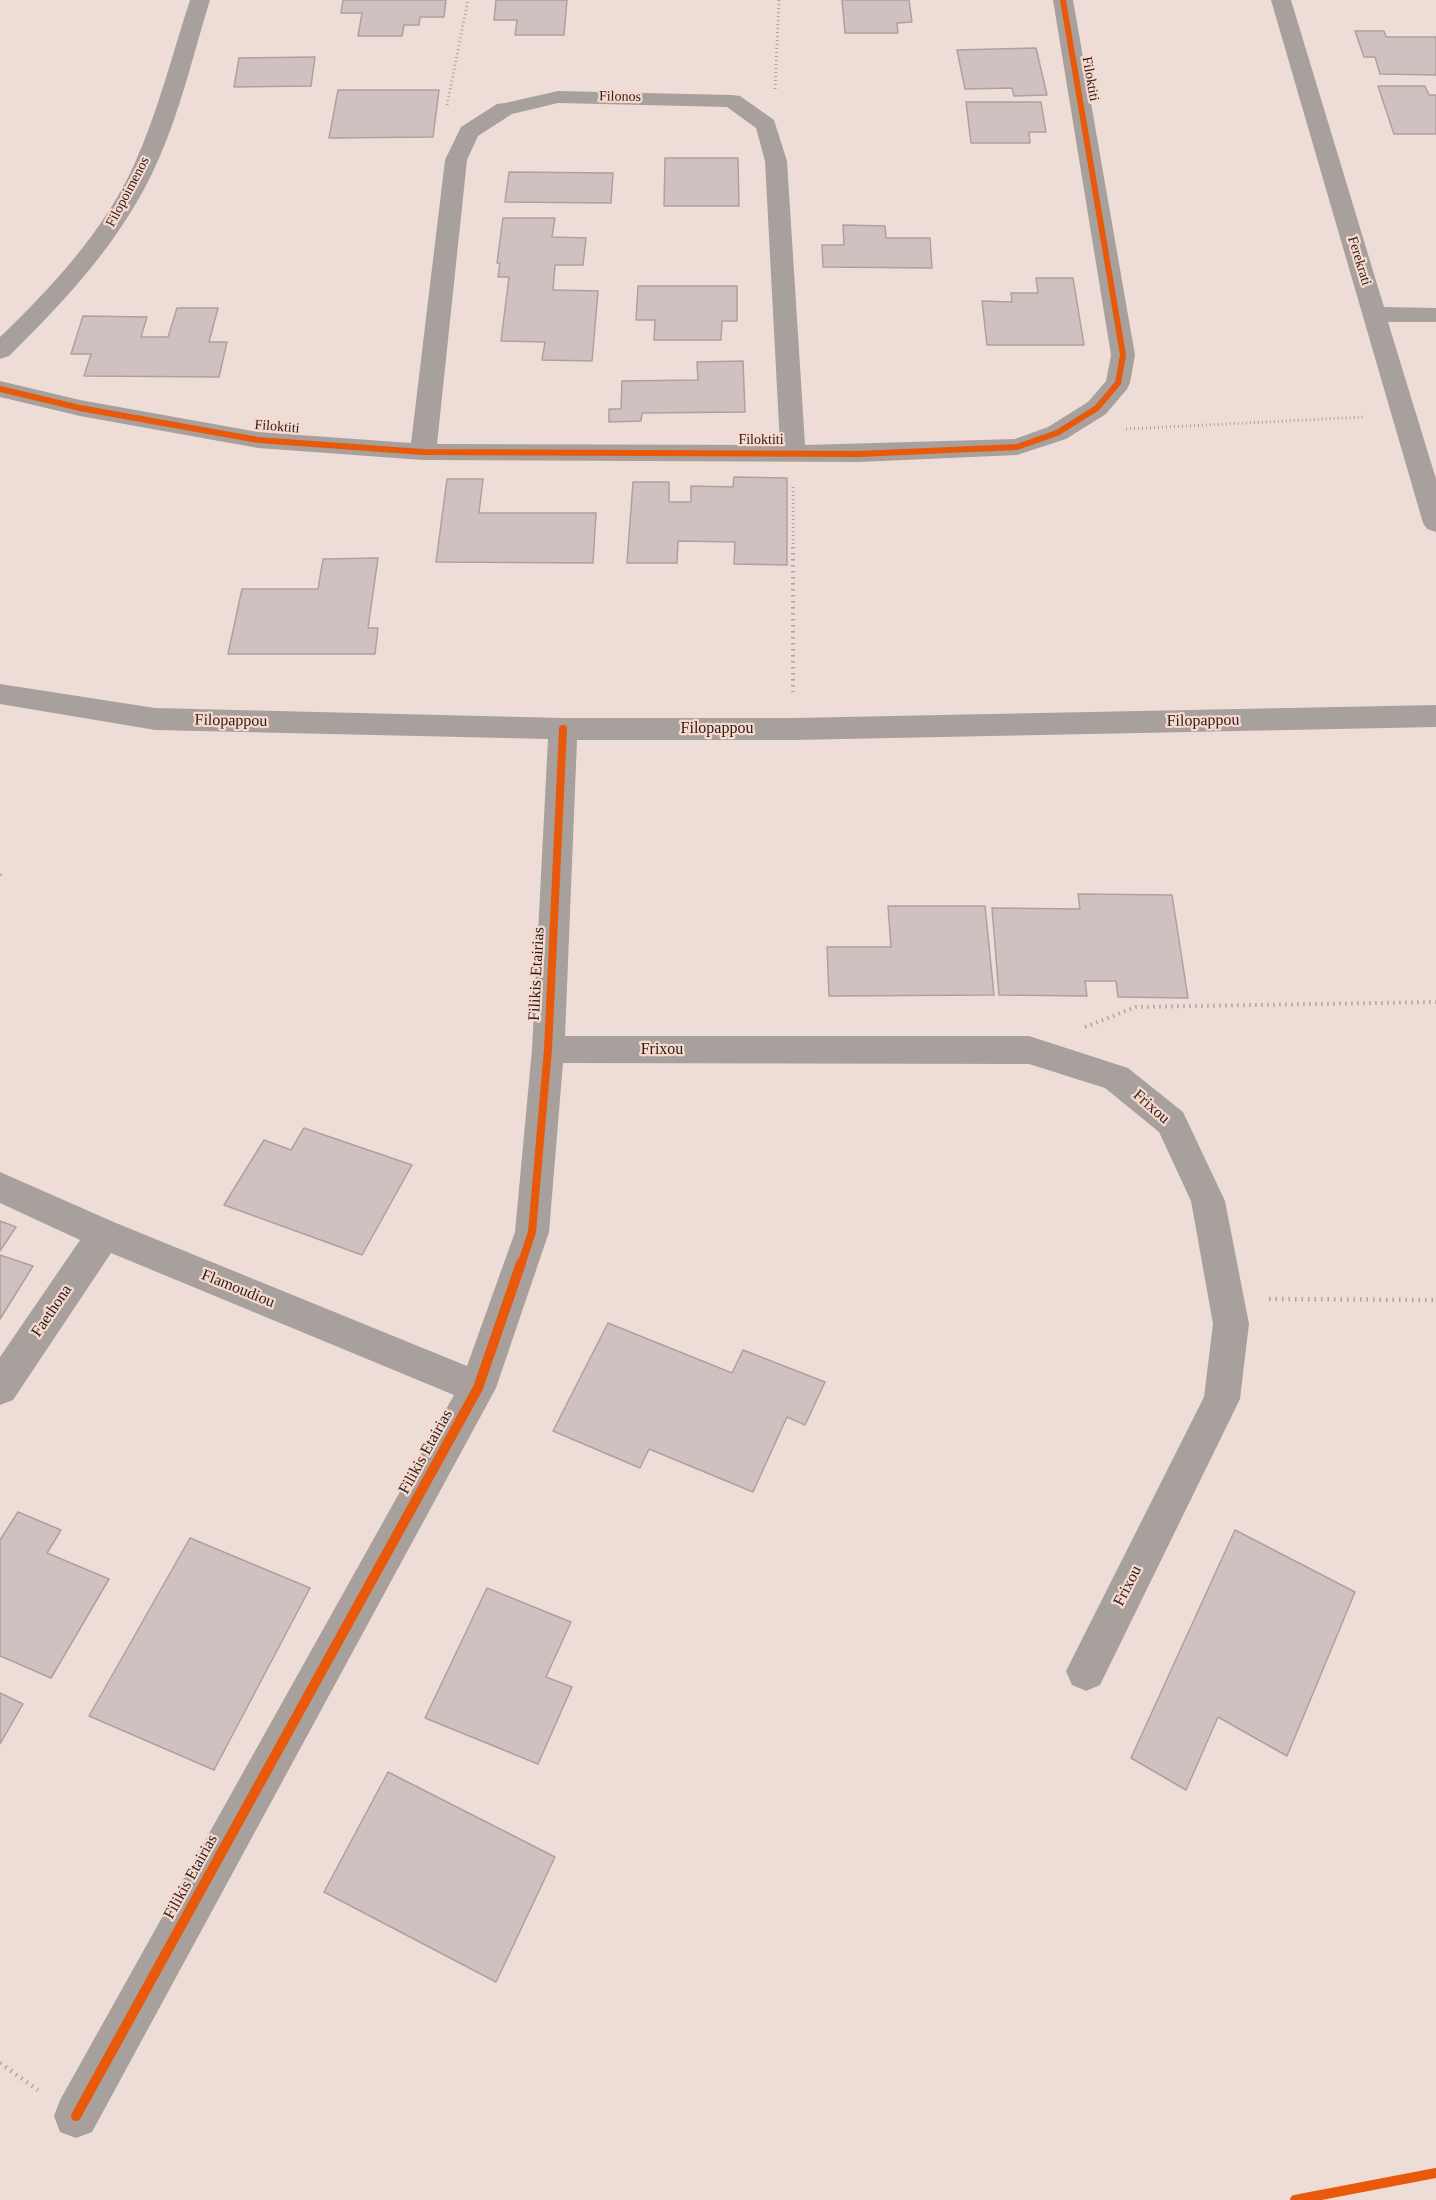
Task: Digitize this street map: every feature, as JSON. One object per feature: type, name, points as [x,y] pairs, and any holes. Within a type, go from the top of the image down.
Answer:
[{"type":"street","name":"Filopoimenos","points":[[0,351],[45,308],[106,233],[134,185],[145,165],[200,0]]},
{"type":"street","name":"Filoktiti","points":[[0,388],[80,408],[258,440],[423,452],[859,454],[1017,447],[1057,433],[1096,408],[1118,383],[1124,355],[1063,0]]},
{"type":"street","name":"Ferekrati","points":[[1281,0],[1436,523]]},
{"type":"street","name":"Filonos","points":[[469,132],[505,109],[558,97],[732,101],[766,125],[776,161],[793,453]]},
{"type":"street","points":[[423,452],[456,160],[469,132]]},
{"type":"street","points":[[1374,314],[1436,315]]},
{"type":"street","name":"Filopappou","points":[[0,694],[155,719],[562,729],[793,729],[1436,716]]},
{"type":"street","name":"Filikis Etairias","points":[[76,2116],[478,1388],[532,1232],[548,1050],[562,729]]},
{"type":"street","name":"Frixou","points":[[548,1050],[1029,1050],[1116,1078],[1171,1122],[1208,1201],[1231,1324],[1222,1399],[1086,1671]]},
{"type":"street","name":"Flamoudiou","points":[[0,1187],[104,1234],[478,1388]]},
{"type":"street","name":"Faethona","points":[[0,1388],[104,1234]]},
{"type":"path","points":[[468,0],[447,106],[469,132]]},
{"type":"path","points":[[753,115],[775,104],[779,0]]},
{"type":"path","points":[[1057,433],[1404,415]]},
{"type":"path","points":[[793,453],[793,729]]},
{"type":"path","points":[[1029,1050],[1136,1007],[1436,1002]]},
{"type":"path","points":[[1226,1298],[1436,1300]]},
{"type":"building","points":[[343,0],[446,0],[444,17],[420,17],[419,25],[404,25],[402,36],[358,36],[362,13],[341,13]]},
{"type":"building","points":[[496,0],[567,0],[564,35],[515,35],[517,20],[494,20]]},
{"type":"building","points":[[842,0],[909,0],[912,22],[897,23],[898,33],[845,33]]},
{"type":"building","points":[[1355,31],[1384,31],[1386,37],[1436,37],[1436,75],[1380,74],[1375,57],[1364,57]]},
{"type":"building","points":[[1036,48],[1047,95],[1014,96],[1012,88],[965,89],[957,50]]},
{"type":"building","points":[[315,57],[311,86],[234,87],[239,58]]},
{"type":"building","points":[[1378,86],[1425,86],[1429,95],[1436,95],[1436,134],[1394,134]]},
{"type":"building","points":[[338,90],[439,90],[433,137],[329,138]]},
{"type":"building","points":[[966,102],[1041,102],[1046,132],[1029,132],[1030,143],[971,143]]},
{"type":"building","points":[[665,158],[738,158],[739,206],[664,206]]},
{"type":"building","points":[[509,172],[613,173],[611,203],[505,202]]},
{"type":"building","points":[[503,218],[555,218],[552,237],[586,238],[583,265],[555,265],[553,290],[598,291],[592,361],[542,360],[545,342],[501,341],[509,277],[498,277],[500,263],[497,263]]},
{"type":"building","points":[[843,225],[885,226],[886,238],[930,238],[932,268],[823,267],[822,245],[844,245]]},
{"type":"building","points":[[1036,278],[1073,278],[1084,345],[987,345],[982,301],[1012,302],[1011,293],[1038,293]]},
{"type":"building","points":[[638,286],[737,286],[737,321],[722,321],[721,340],[654,340],[655,320],[636,320]]},
{"type":"building","points":[[177,308],[218,308],[209,342],[227,342],[219,377],[84,376],[91,354],[71,354],[83,316],[147,317],[141,337],[168,337]]},
{"type":"building","points":[[743,361],[745,412],[642,413],[641,421],[609,422],[609,409],[621,409],[622,381],[698,380],[697,362]]},
{"type":"building","points":[[734,477],[787,478],[787,565],[734,564],[735,542],[678,541],[677,563],[627,563],[633,482],[669,482],[669,502],[691,502],[691,486],[733,487]]},
{"type":"building","points":[[447,479],[483,479],[479,513],[596,513],[593,563],[436,562]]},
{"type":"building","points":[[378,558],[368,628],[378,628],[375,654],[228,654],[242,589],[318,589],[323,559]]},
{"type":"building","points":[[1078,894],[1172,895],[1188,998],[1118,997],[1116,981],[1085,981],[1087,996],[999,995],[992,908],[1080,909]]},
{"type":"building","points":[[888,906],[985,906],[994,995],[829,996],[827,947],[891,947]]},
{"type":"building","points":[[304,1128],[412,1165],[362,1255],[224,1205],[264,1140],[291,1150]]},
{"type":"building","points":[[0,1221],[16,1227],[0,1251]]},
{"type":"building","points":[[0,1255],[33,1266],[0,1319]]},
{"type":"building","points":[[608,1323],[732,1373],[743,1350],[825,1382],[805,1425],[787,1417],[753,1492],[649,1449],[640,1468],[553,1431]]},
{"type":"building","points":[[18,1512],[61,1530],[47,1553],[109,1579],[51,1678],[0,1656],[0,1540]]},
{"type":"building","points":[[1235,1530],[1355,1592],[1287,1756],[1218,1717],[1186,1790],[1131,1758]]},
{"type":"building","points":[[190,1538],[310,1588],[214,1770],[89,1716]]},
{"type":"building","points":[[487,1588],[571,1622],[546,1677],[572,1687],[538,1764],[425,1718]]},
{"type":"building","points":[[0,1693],[23,1704],[0,1744]]},
{"type":"building","points":[[388,1772],[555,1857],[496,1982],[324,1892]]},
{"type":"cycle path","points":[[0,389],[80,408],[258,440],[423,452],[859,454],[1017,447],[1057,433],[1097,408],[1118,383],[1123,355],[1063,0]]},
{"type":"cycle path","points":[[76,2116],[478,1388],[532,1232],[548,1049],[563,729]]},
{"type":"cycle path","points":[[1295,2200],[1436,2173]]}]
